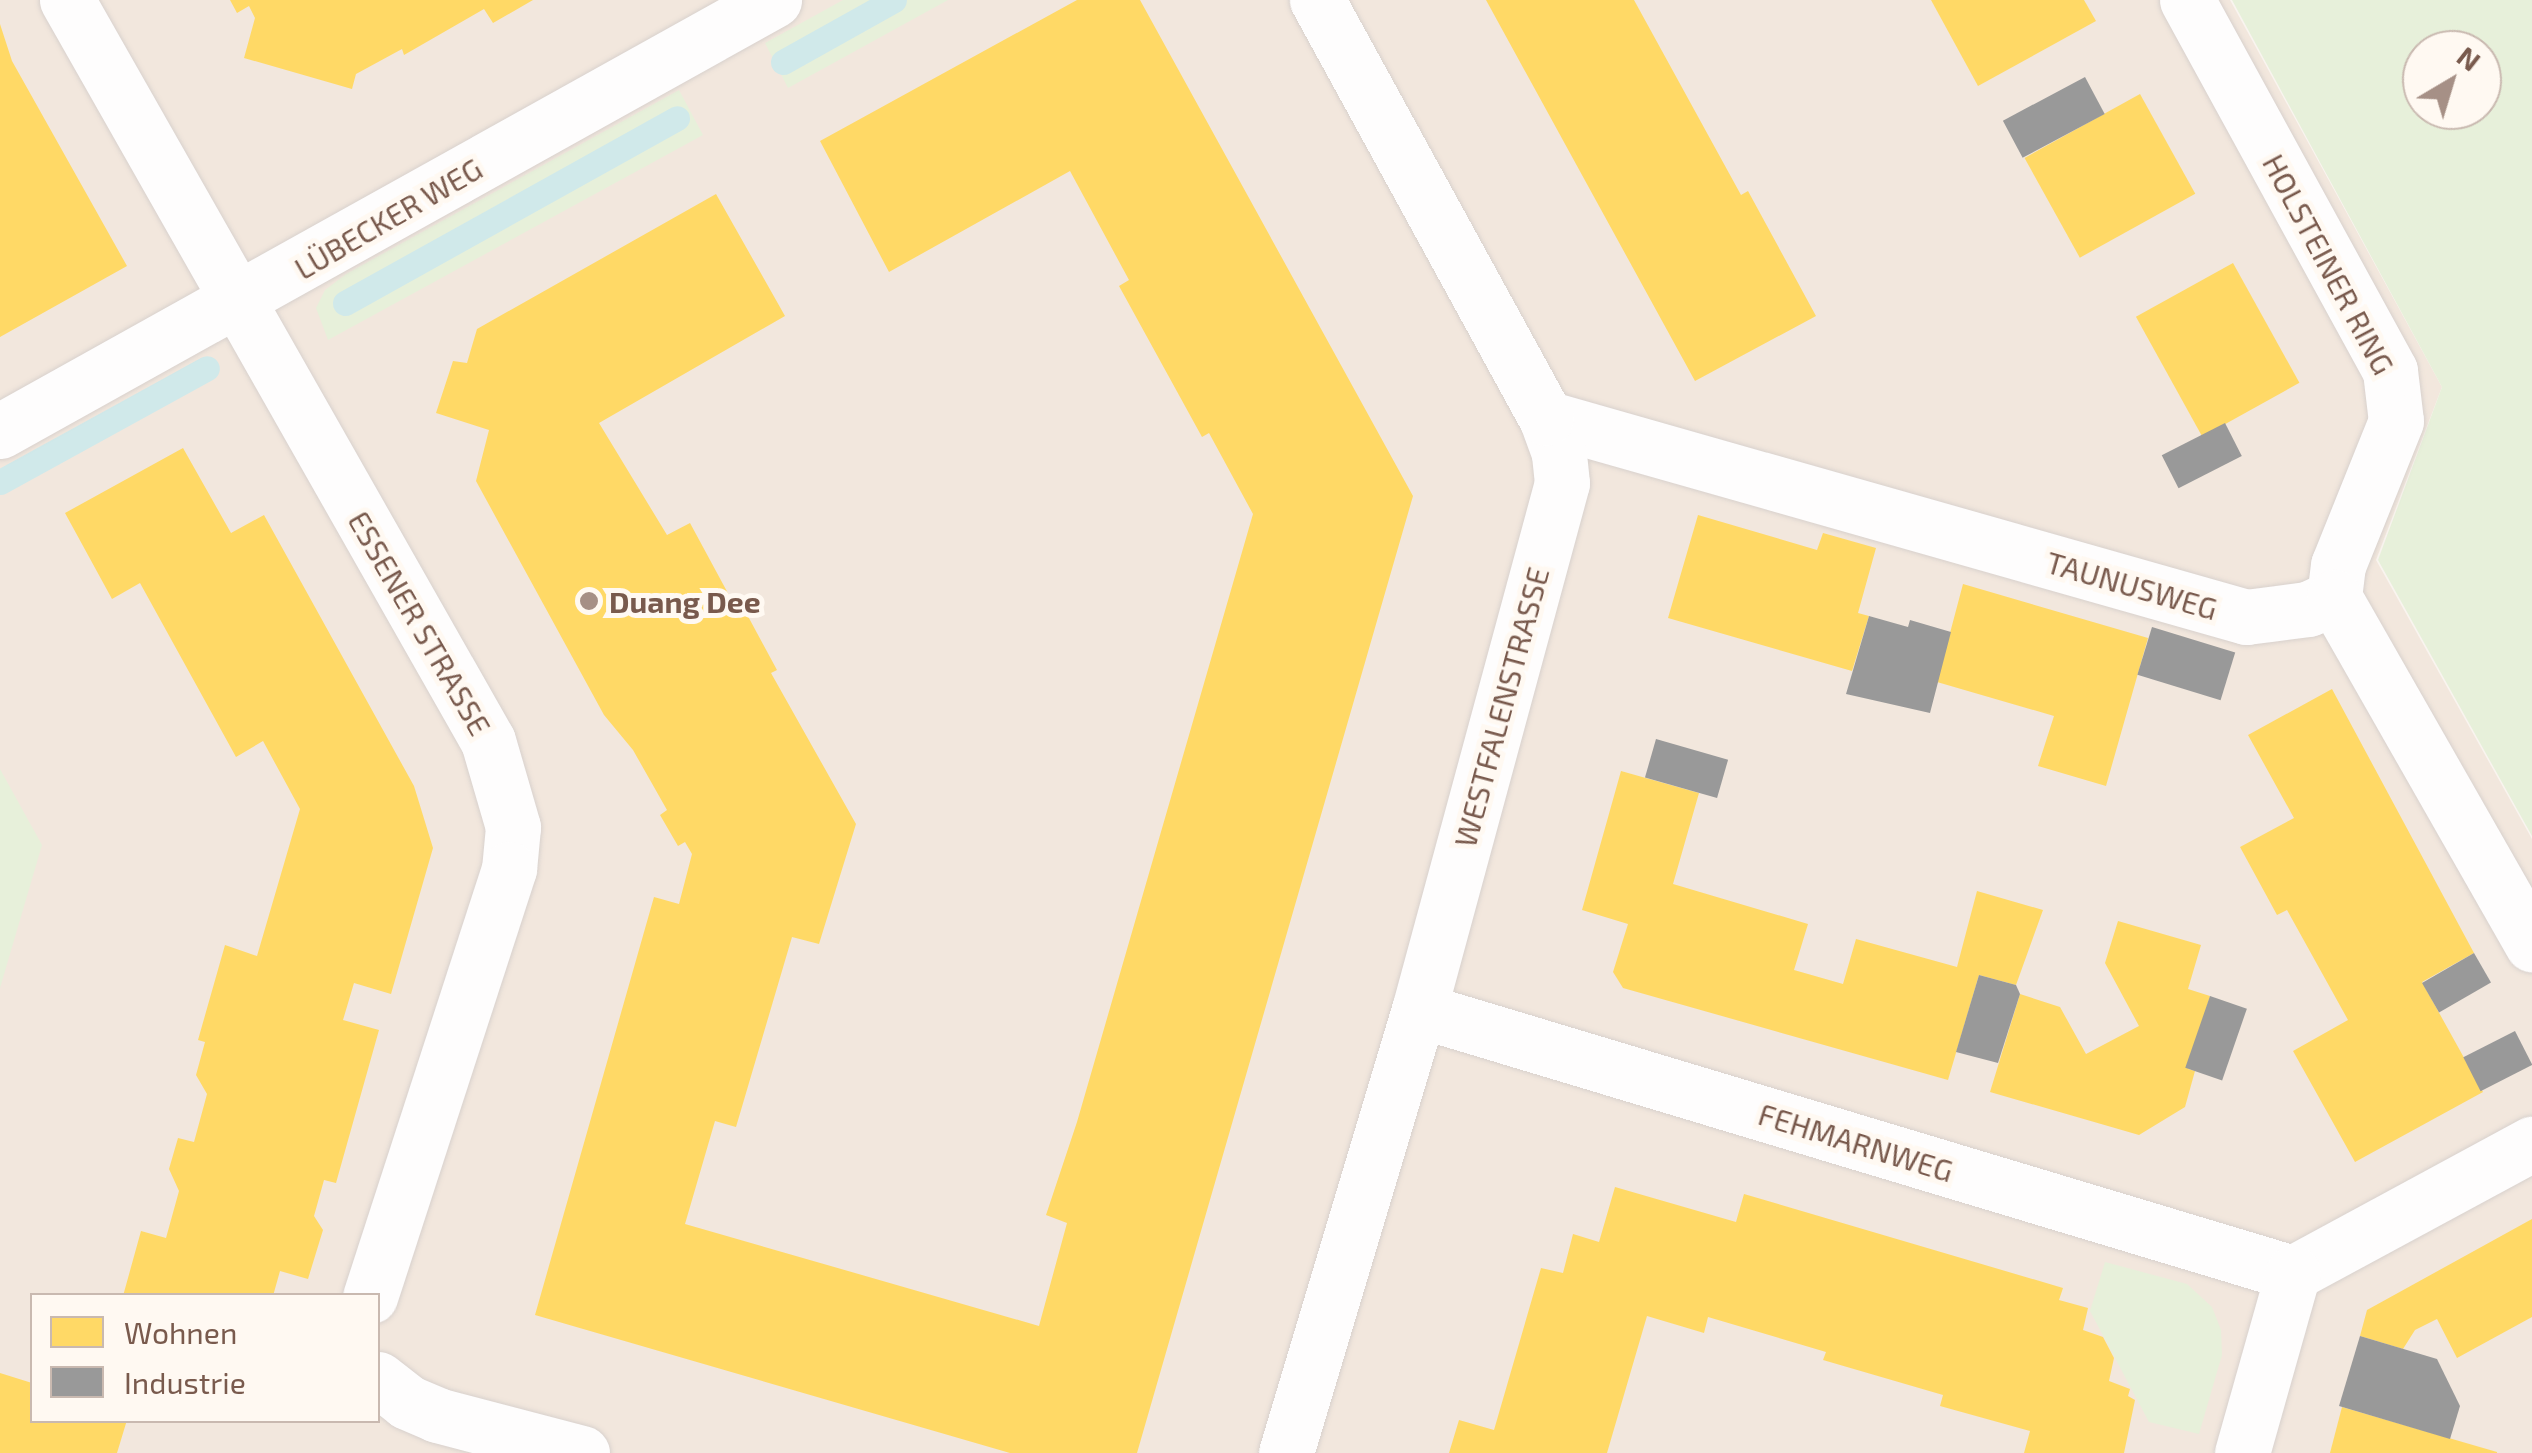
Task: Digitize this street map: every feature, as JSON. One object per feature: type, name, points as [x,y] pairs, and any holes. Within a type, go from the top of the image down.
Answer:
[{"type":"street","name":"ESSENER STRASSE","points":[[67,0],[488,742],[513,827],[510,870],[371,1293]]},
{"type":"street","name":"LÜBECKER WEG","points":[[0,431],[238,302],[774,0]]},
{"type":"street","name":"WESTFALENSTRASSE","points":[[1286,1453],[1420,1010],[1562,483],[1559,453],[1546,418],[1317,0]]},
{"type":"street","name":"HOLSTEINER RING","points":[[2188,0],[2390,371],[2396,421],[2338,565],[2334,597]]},
{"type":"street","name":"TAUNUSWEG","points":[[1546,418],[2246,617],[2308,609],[2334,597]]},
{"type":"street","points":[[2334,597],[2532,944]]},
{"type":"street","name":"FEHMARNWEG","points":[[1420,1010],[2293,1273]]},
{"type":"street","points":[[2242,1453],[2293,1273],[2532,1144]]},
{"type":"street","points":[[380,1381],[407,1402],[437,1415],[582,1453]]},
{"type":"shaded area","points":[[0,0],[2230,0],[2442,387],[2376,560],[2532,839],[2532,1453],[0,1453]]},
{"type":"green space","points":[[843,0],[948,0],[788,88],[765,43]]},
{"type":"green space","points":[[2232,0],[2532,0],[2532,836],[2378,560],[2442,387]]},
{"type":"green space","points":[[679,90],[703,135],[328,340],[316,308],[325,290],[346,274]]},
{"type":"green space","points":[[0,769],[42,845],[0,988]]},
{"type":"green space","points":[[2105,1262],[2187,1284],[2212,1307],[2221,1330],[2222,1355],[2199,1434],[2149,1422],[2090,1311]]},
{"type":"building: Wohnen","points":[[230,0],[533,0],[493,23],[484,9],[404,55],[402,49],[356,74],[352,89],[244,58],[255,18],[249,6],[237,13]]},
{"type":"building: Wohnen","points":[[1077,0],[1140,0],[1413,496],[1137,1453],[1010,1453],[535,1315],[654,897],[679,904],[692,854],[685,842],[678,846],[660,815],[667,810],[633,750],[604,715],[476,481],[489,430],[436,413],[453,361],[467,363],[477,329],[716,194],[785,316],[599,423],[667,535],[690,523],[730,597],[736,594],[777,670],[771,673],[856,824],[819,944],[792,937],[736,1127],[715,1121],[685,1224],[1039,1326],[1067,1223],[1046,1215],[1077,1122],[1253,514],[1209,433],[1202,437],[1119,286],[1129,280],[1070,171],[889,272],[820,141]]},
{"type":"building: Wohnen","points":[[1486,0],[1634,0],[1741,195],[1748,191],[1816,316],[1695,381]]},
{"type":"building: Wohnen","points":[[1931,0],[2084,0],[2096,21],[1978,86]]},
{"type":"building: Wohnen","points":[[0,24],[12,61],[127,266],[0,337]]},
{"type":"building: Wohnen","points":[[2140,94],[2195,194],[2080,258],[2025,158]]},
{"type":"building: Wohnen","points":[[2233,263],[2299,383],[2202,437],[2136,317]]},
{"type":"building: Wohnen","points":[[183,448],[231,533],[264,515],[414,786],[433,848],[391,994],[354,983],[343,1020],[379,1030],[336,1183],[324,1180],[314,1216],[323,1230],[308,1279],[280,1271],[274,1293],[124,1293],[141,1231],[166,1238],[179,1191],[169,1169],[178,1138],[194,1142],[207,1094],[196,1075],[205,1042],[198,1040],[225,945],[257,956],[300,809],[263,741],[236,757],[140,583],[112,599],[65,513]]},
{"type":"building: Wohnen","points":[[1698,515],[1817,550],[1823,533],[1876,548],[1858,613],[1869,616],[1852,671],[1668,618]]},
{"type":"building: Wohnen","points":[[1963,584],[2148,638],[2106,786],[2038,766],[2054,716],[1937,682]]},
{"type":"building: Wohnen","points":[[2332,689],[2474,953],[2422,982],[2483,1092],[2355,1162],[2293,1051],[2348,1020],[2287,910],[2277,915],[2240,847],[2294,818],[2248,735]]},
{"type":"building: Wohnen","points":[[1621,771],[1699,793],[1673,884],[1808,924],[1794,970],[1843,984],[1856,939],[1957,967],[1977,891],[2043,910],[2016,985],[1979,975],[1948,1080],[1623,988],[1613,972],[1628,924],[1582,910]]},
{"type":"building: Wohnen","points":[[2118,921],[2201,945],[2188,989],[2210,996],[2188,1069],[2195,1071],[2185,1107],[2139,1135],[1990,1092],[2020,994],[2060,1007],[2086,1054],[2139,1026],[2105,963]]},
{"type":"building: Wohnen","points":[[1615,1187],[1736,1222],[1744,1194],[2063,1288],[2059,1300],[2088,1308],[2083,1330],[2103,1337],[2114,1358],[2109,1381],[2130,1389],[2128,1396],[2135,1400],[2124,1453],[2024,1453],[2030,1431],[1940,1406],[1943,1395],[1823,1360],[1826,1352],[1708,1317],[1704,1333],[1647,1316],[1607,1453],[1449,1453],[1459,1420],[1494,1430],[1541,1268],[1563,1273],[1573,1234],[1599,1242]]},
{"type":"building: Wohnen","points":[[2532,1219],[2532,1317],[2457,1358],[2437,1319],[2415,1330],[2403,1349],[2360,1336],[2367,1310]]},
{"type":"building: Wohnen","points":[[0,1373],[30,1382],[30,1423],[126,1423],[117,1453],[0,1453]]},
{"type":"building: Wohnen","points":[[2342,1407],[2497,1452],[2497,1453],[2330,1453]]},
{"type":"building: Industrie","points":[[2085,77],[2105,114],[2023,158],[2003,121]]},
{"type":"building: Industrie","points":[[2225,423],[2242,456],[2179,488],[2162,455]]},
{"type":"building: Industrie","points":[[1869,616],[1908,627],[1910,620],[1951,632],[1930,713],[1846,694]]},
{"type":"building: Industrie","points":[[2152,627],[2235,652],[2221,700],[2137,675]]},
{"type":"building: Industrie","points":[[1656,739],[1728,760],[1717,798],[1645,777]]},
{"type":"building: Industrie","points":[[2474,953],[2491,982],[2439,1012],[2422,983]]},
{"type":"building: Industrie","points":[[1979,975],[2016,985],[2020,994],[1998,1063],[1956,1052]]},
{"type":"building: Industrie","points":[[2210,996],[2247,1009],[2222,1081],[2185,1068]]},
{"type":"building: Industrie","points":[[2515,1031],[2532,1065],[2481,1091],[2463,1057]]},
{"type":"building: Industrie","points":[[2360,1336],[2437,1359],[2460,1406],[2450,1439],[2339,1406]]},
{"type":"waterway","points":[[783,62],[894,0]]},
{"type":"waterway","points":[[345,303],[677,118]]},
{"type":"waterway","points":[[0,482],[207,368]]},
{"type":"place","name":"Duang Dee","points":[[589,601]]}]
